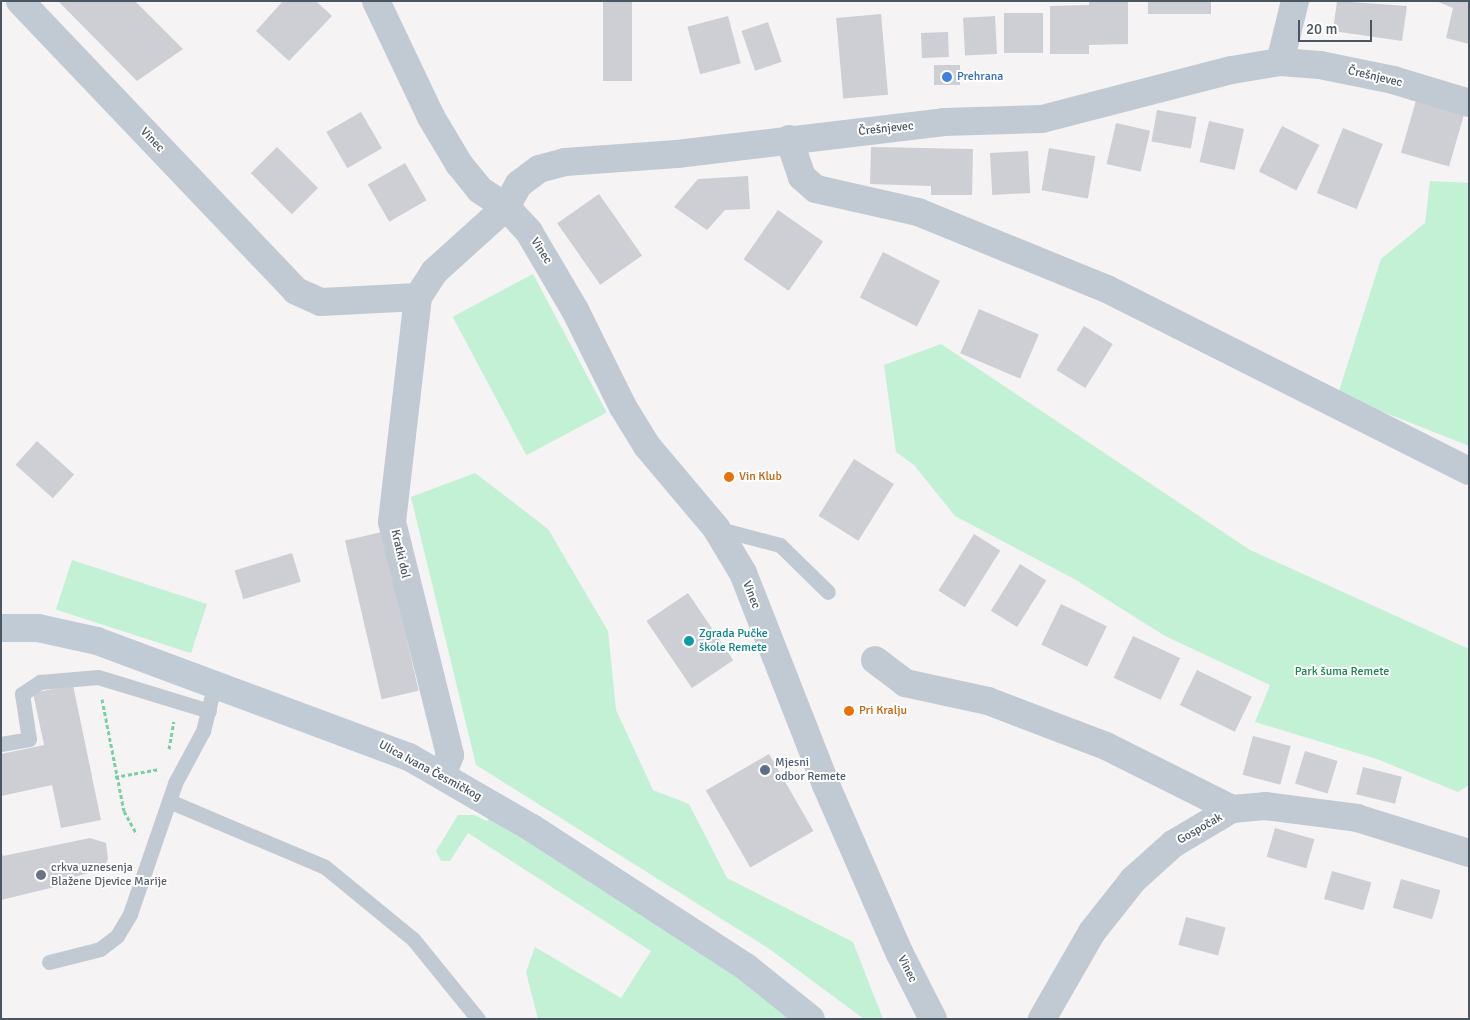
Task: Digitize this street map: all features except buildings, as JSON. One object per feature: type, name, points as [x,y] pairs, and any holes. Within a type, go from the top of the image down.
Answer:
[{"type":"main road","name":"Ulica Ivana Česmičkog","points":[[1,628],[64,632],[216,683],[380,744],[442,776],[532,828],[746,967],[810,1019]]},
{"type":"street","name":"Vinec","points":[[20,1],[296,291],[321,302],[345,304],[418,298]]},
{"type":"street","name":"Vinec","points":[[376,1],[431,117],[459,164],[480,190],[506,207],[551,267],[647,446],[716,528],[743,573],[826,785],[900,954],[933,1019]]},
{"type":"street","points":[[1280,62],[1295,1]]},
{"type":"street","name":"Črešnjevec","points":[[506,207],[518,184],[540,169],[565,162],[676,154],[944,122],[1042,119],[1280,62],[1385,78],[1469,104]]},
{"type":"street","points":[[789,139],[802,177],[816,189],[918,212],[1107,289],[1469,471]]},
{"type":"street","points":[[418,298],[434,272],[506,207]]},
{"type":"street","name":"Kratki dol","points":[[418,298],[392,522],[450,755],[442,776]]},
{"type":"street","points":[[875,660],[906,683],[988,701],[1106,746],[1232,809]]},
{"type":"street","name":"Gospočak","points":[[1042,1019],[1092,932],[1133,880],[1173,844],[1232,809],[1265,806],[1357,818],[1469,853]]},
{"type":"lane","points":[[716,528],[780,545],[828,592]]},
{"type":"lane","points":[[1,744],[29,739],[22,694],[25,688],[62,678],[98,676],[208,711]]},
{"type":"lane","points":[[48,962],[100,949],[117,936],[130,914],[156,848],[169,801],[208,711],[216,683]]},
{"type":"lane","points":[[169,801],[325,867],[413,939],[478,1019]]},
{"type":"path","points":[[98,676],[116,777],[130,826],[156,848]]},
{"type":"path","points":[[168,759],[178,701]]},
{"type":"path","points":[[116,777],[166,768]]},
{"type":"green space","points":[[1430,181],[1469,183],[1469,446],[1338,394],[1381,259],[1425,223]]},
{"type":"green space","points":[[533,274],[607,413],[526,455],[453,317]]},
{"type":"green space","name":"Park šuma Remete","points":[[941,344],[1250,550],[1469,649],[1469,785],[1458,792],[1377,759],[1255,722],[1270,685],[1165,636],[1076,580],[955,516],[914,465],[896,452],[884,365]]},
{"type":"green space","points":[[475,473],[548,529],[608,631],[616,710],[653,790],[689,804],[727,878],[853,942],[883,1019],[864,1019],[768,948],[476,765],[411,497]]},
{"type":"green space","points":[[72,560],[207,604],[191,653],[56,609]]},
{"type":"green space","points":[[458,815],[474,815],[487,821],[490,817],[767,994],[795,1019],[538,1019],[526,972],[535,947],[621,998],[651,951],[468,833],[450,861],[441,861],[436,851]]},
{"type":"place","name":"Prehrana","points":[[947,77]]},
{"type":"place","name":"Vin Klub","points":[[729,477]]},
{"type":"place","name":"Zgrada Pučke škole Remete","points":[[689,641]]},
{"type":"place","name":"Pri Kralju","points":[[849,711]]},
{"type":"place","name":"Mjesni odbor Remete","points":[[765,770]]},
{"type":"place","name":"crkva uznesenja Blažene Djevice Marije","points":[[41,875]]}]
